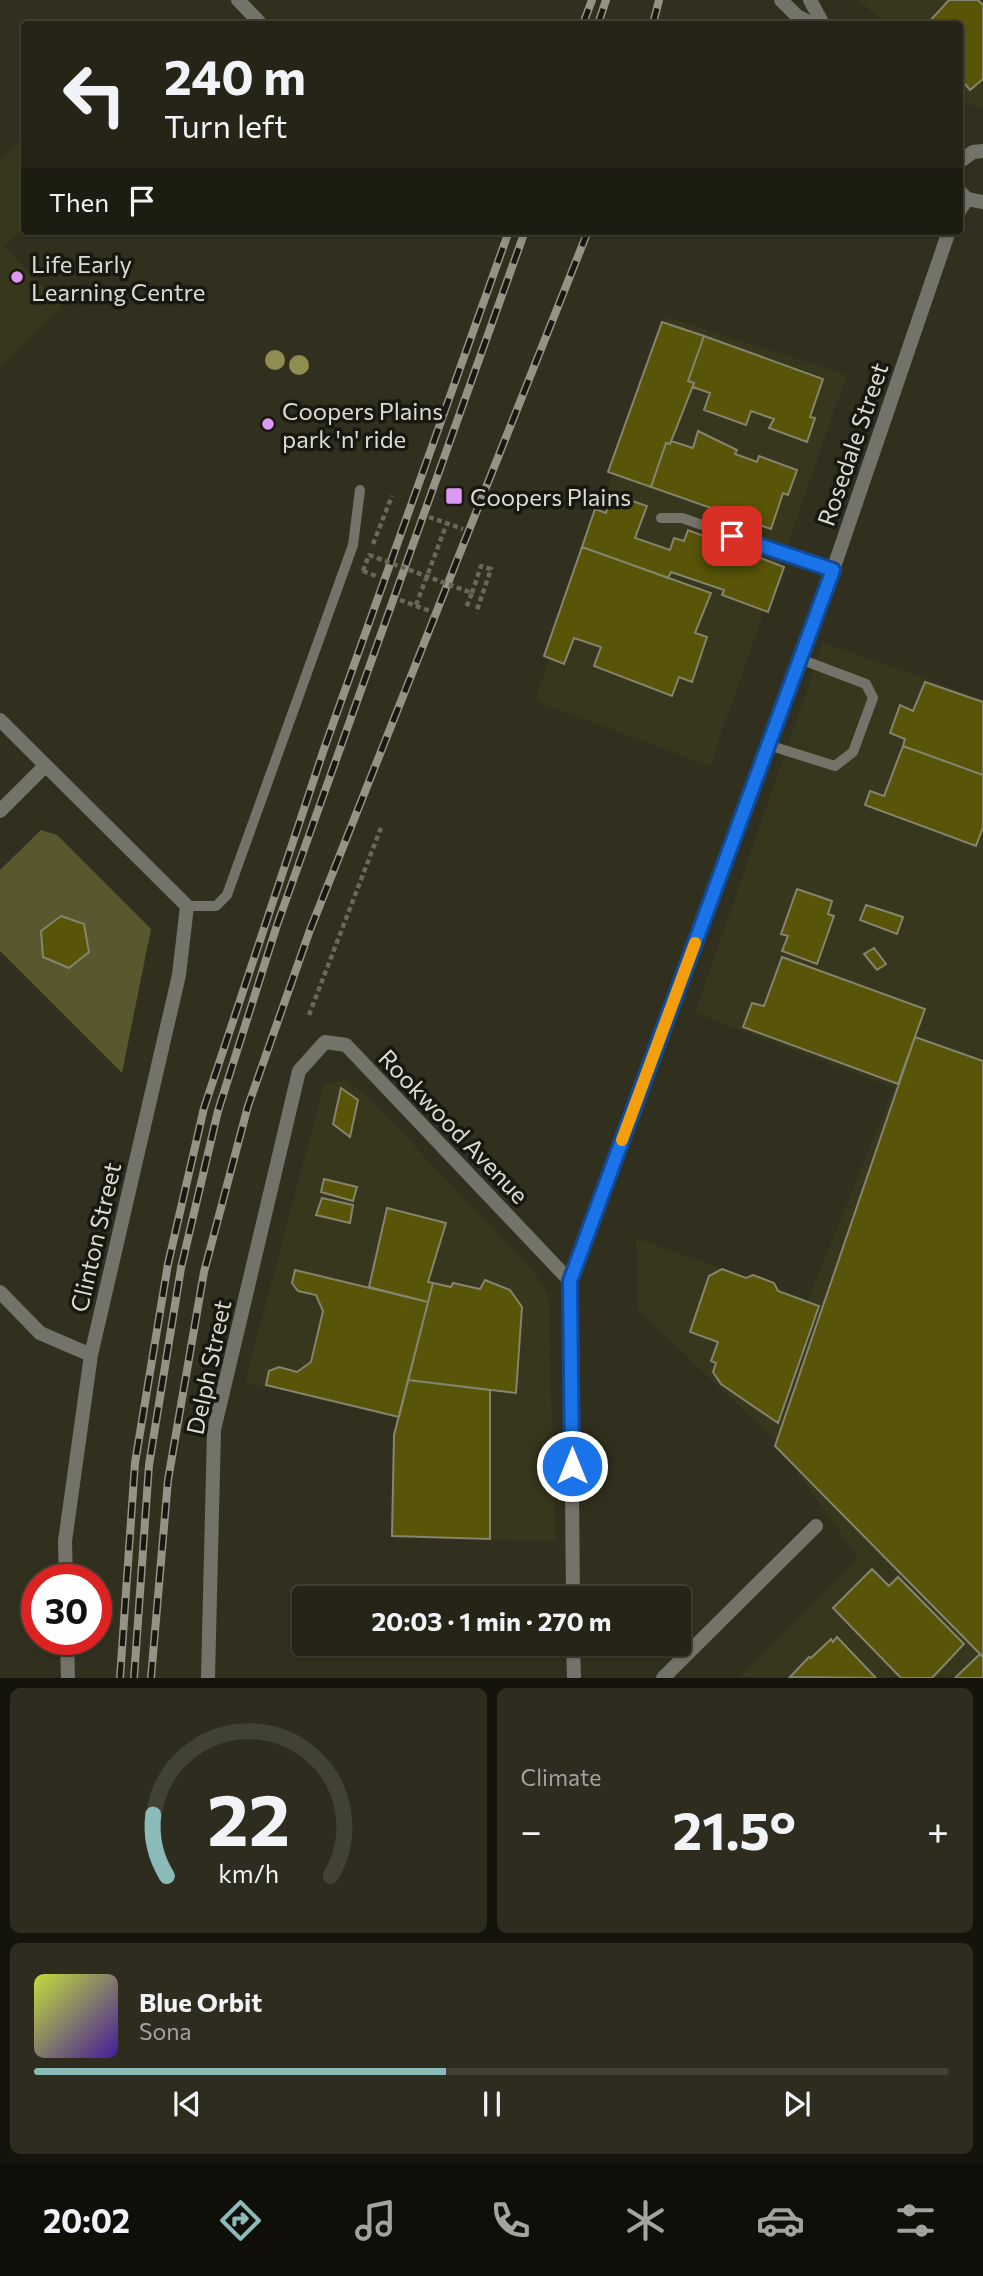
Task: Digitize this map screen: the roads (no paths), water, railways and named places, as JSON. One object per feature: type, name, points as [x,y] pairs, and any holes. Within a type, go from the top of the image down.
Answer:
[{"type":"street","points":[[237,0],[258,21]]},
{"type":"street","points":[[781,0],[797,16],[806,21]]},
{"type":"street","points":[[810,0],[821,21]]},
{"type":"street","points":[[963,158],[973,152],[983,151]]},
{"type":"street","points":[[963,200],[983,202]]},
{"type":"street","name":"Rosedale Street","points":[[573,1586],[570,1281],[833,570],[948,235]]},
{"type":"street","points":[[0,720],[187,906]]},
{"type":"street","points":[[0,811],[46,766]]},
{"type":"street","name":"Clinton Street","points":[[66,1564],[65,1541],[91,1355],[179,975],[187,906]]},
{"type":"street","name":"Rookwood Avenue","points":[[299,1071],[325,1042],[346,1045],[570,1281]]},
{"type":"street","name":"Delph Street","points":[[208,1678],[214,1430],[299,1071]]},
{"type":"street","points":[[0,1292],[40,1333],[91,1355]]},
{"type":"street","points":[[663,1678],[816,1526]]},
{"type":"street","points":[[67,1655],[68,1678]]},
{"type":"street","points":[[573,1656],[573,1678]]},
{"type":"lane","points":[[187,906],[216,906],[227,895],[353,545],[360,491]]},
{"type":"lane","points":[[661,518],[682,519],[833,570]]},
{"type":"lane","points":[[768,745],[835,766],[853,752],[873,698],[866,684],[800,659]]},
{"type":"railway","points":[[584,21],[592,0]]},
{"type":"railway","points":[[599,21],[606,0]]},
{"type":"railway","points":[[654,21],[659,0]]},
{"type":"railway","points":[[120,1678],[135,1463],[168,1264],[204,1108],[324,749],[508,235]]},
{"type":"railway","points":[[134,1678],[149,1465],[181,1268],[218,1111],[277,925],[524,235]]},
{"type":"railway","points":[[151,1678],[168,1480],[204,1272],[248,1106],[310,930],[586,235]]},
{"type":"place","name":"Life Early Learning Centre","points":[[17,277]]},
{"type":"place","name":"Coopers Plains park 'n' ride","points":[[268,424]]},
{"type":"place","name":"Coopers Plains","points":[[454,496]]}]
